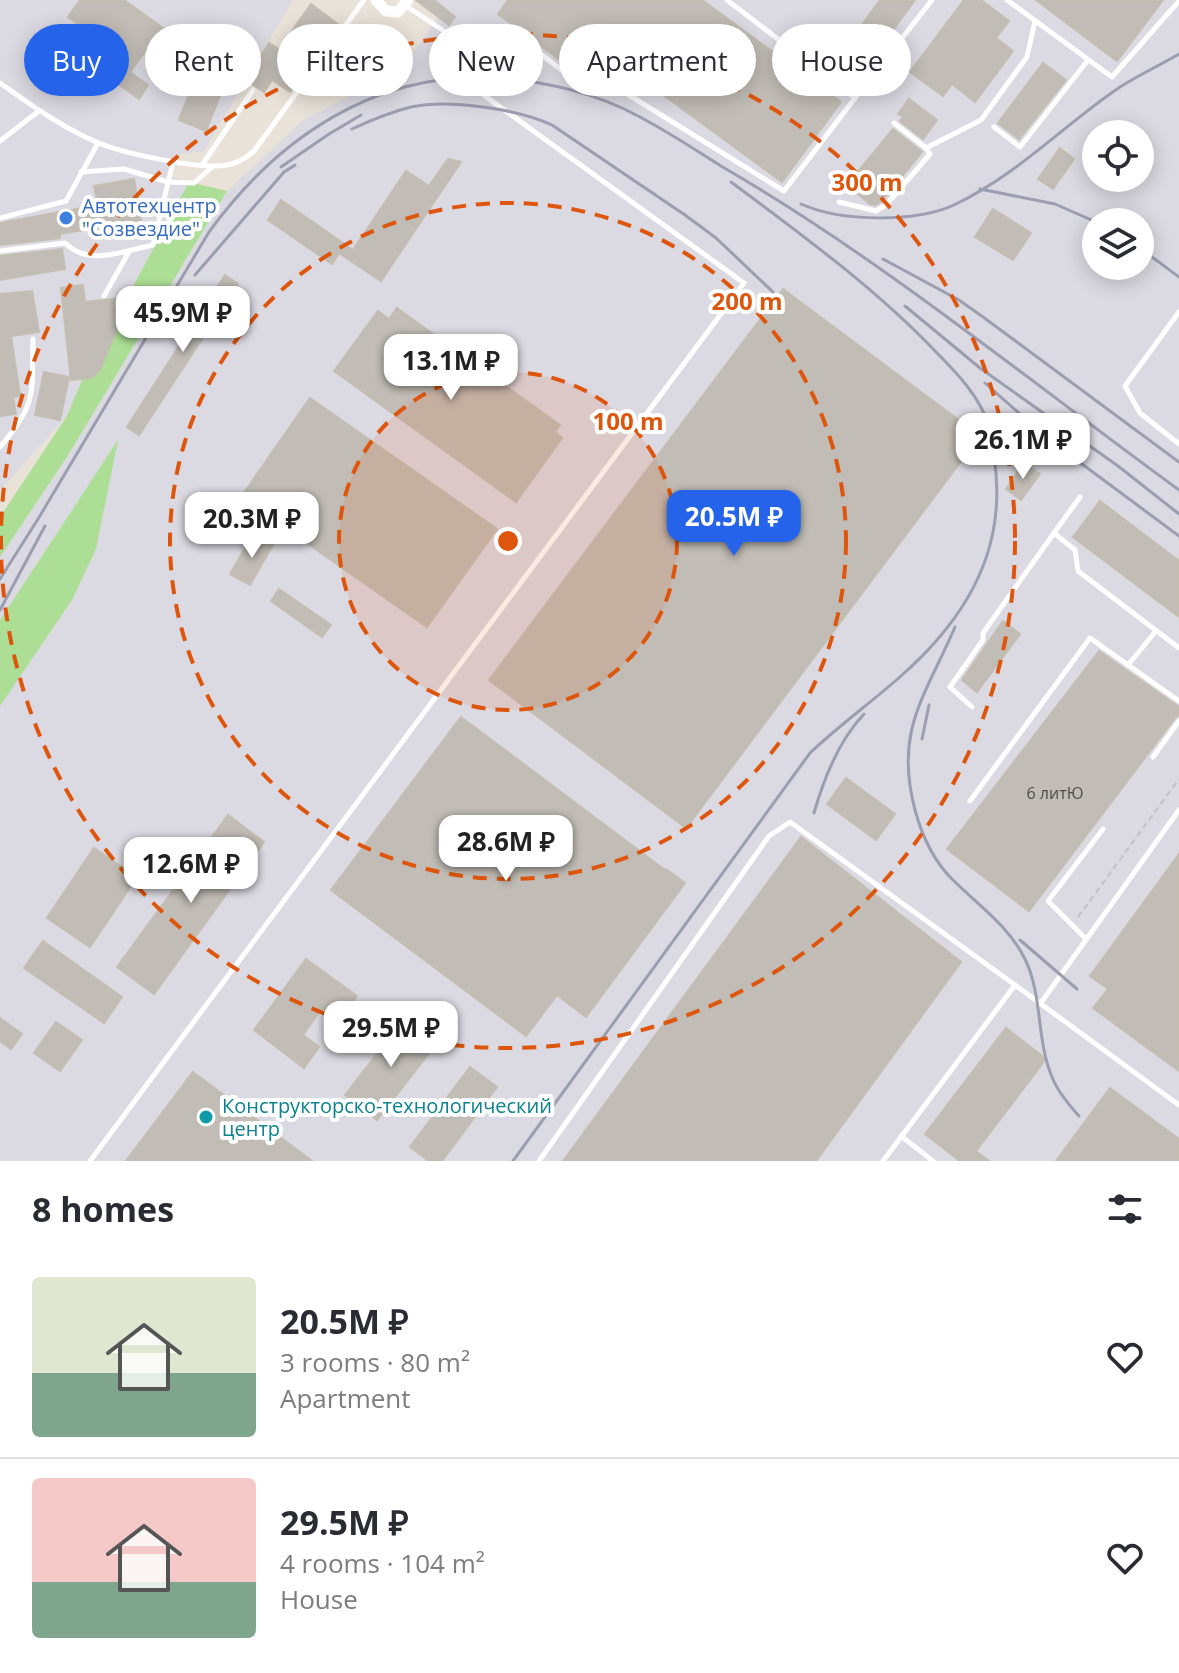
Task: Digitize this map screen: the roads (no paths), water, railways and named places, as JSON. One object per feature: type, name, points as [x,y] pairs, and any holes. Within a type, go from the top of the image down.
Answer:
[{"type":"street","points":[[376,0],[386,11],[398,12],[406,3]]},
{"type":"lane","points":[[0,83],[39,111],[98,143],[173,162],[213,167],[243,160],[254,151],[364,0]]},
{"type":"lane","points":[[727,0],[855,98]]},
{"type":"lane","points":[[543,56],[572,78],[593,78],[611,84],[784,191],[932,0]]},
{"type":"lane","points":[[1007,0],[1112,77],[1179,1]]},
{"type":"lane","points":[[406,3],[435,24]]},
{"type":"lane","points":[[926,148],[981,120],[1027,57],[1035,21]]},
{"type":"lane","points":[[994,127],[1020,147],[1088,60]]},
{"type":"lane","points":[[202,165],[249,96]]},
{"type":"lane","points":[[90,1161],[744,283],[485,96]]},
{"type":"lane","points":[[0,141],[39,111]]},
{"type":"lane","points":[[839,202],[876,211],[886,205],[930,154],[894,123]]},
{"type":"lane","points":[[0,218],[66,201],[98,143]]},
{"type":"lane","points":[[0,251],[65,243],[73,251],[92,257],[153,245],[173,162]]},
{"type":"lane","points":[[81,172],[124,169],[168,182],[194,183],[213,167]]},
{"type":"lane","points":[[104,296],[130,250]]},
{"type":"lane","points":[[1179,312],[1125,386],[1140,413],[1179,444]]},
{"type":"lane","points":[[0,447],[24,419],[32,394],[33,339]]},
{"type":"lane","points":[[972,707],[950,687],[983,640],[983,633],[1080,497]]},
{"type":"lane","points":[[1054,533],[1075,550],[1078,571],[1179,648]]},
{"type":"lane","points":[[1128,665],[1156,631]]},
{"type":"lane","points":[[970,801],[1090,638],[1179,701]]},
{"type":"lane","points":[[1153,757],[1179,721]]},
{"type":"lane","points":[[1040,1004],[1179,810]]},
{"type":"lane","points":[[539,1161],[769,836],[790,822],[1179,1105]]},
{"type":"lane","points":[[1086,939],[1048,901],[1103,829]]},
{"type":"lane","points":[[883,1161],[1015,985]]},
{"type":"lane","points":[[901,1136],[933,1161]]},
{"type":"railway","points":[[801,204],[837,214],[879,218],[921,215],[956,204],[1000,179],[1120,87],[1179,54]]},
{"type":"railway","points":[[0,579],[209,232],[236,198],[299,139],[334,116],[372,98],[412,85],[454,78],[499,78],[571,90],[606,101],[659,128],[840,241],[1179,490]]},
{"type":"railway","points":[[352,129],[396,111],[445,104],[483,107],[537,119],[552,125],[685,215],[716,238],[773,292]]},
{"type":"railway","points":[[281,167],[361,115]]},
{"type":"railway","points":[[195,275],[284,172],[295,165]]},
{"type":"railway","points":[[513,1161],[810,753],[923,656],[953,620],[979,577],[993,531],[997,482],[991,433],[980,405],[967,386],[913,328],[863,284],[731,182]]},
{"type":"railway","points":[[980,189],[1055,204],[1082,216]]},
{"type":"railway","points":[[1154,258],[1179,277]]},
{"type":"railway","points":[[883,259],[959,300],[1179,462]]},
{"type":"railway","points":[[905,306],[980,368],[1118,466],[1179,514]]},
{"type":"railway","points":[[985,383],[1047,438],[1179,536]]},
{"type":"railway","points":[[0,610],[45,526]]},
{"type":"railway","points":[[955,627],[924,695],[911,735],[909,782],[915,810],[939,864],[1001,926],[1025,959],[1035,988],[1047,1063],[1057,1088],[1079,1116]]},
{"type":"railway","points":[[922,739],[929,705]]},
{"type":"railway","points":[[814,813],[833,760],[864,714]]},
{"type":"railway","points":[[1020,940],[1077,989]]},
{"type":"place","name":"Автотехцентр \"Созвездие\"","points":[[66,218]]},
{"type":"place","name":"Конструкторско-технологический центр","points":[[206,1117]]}]
